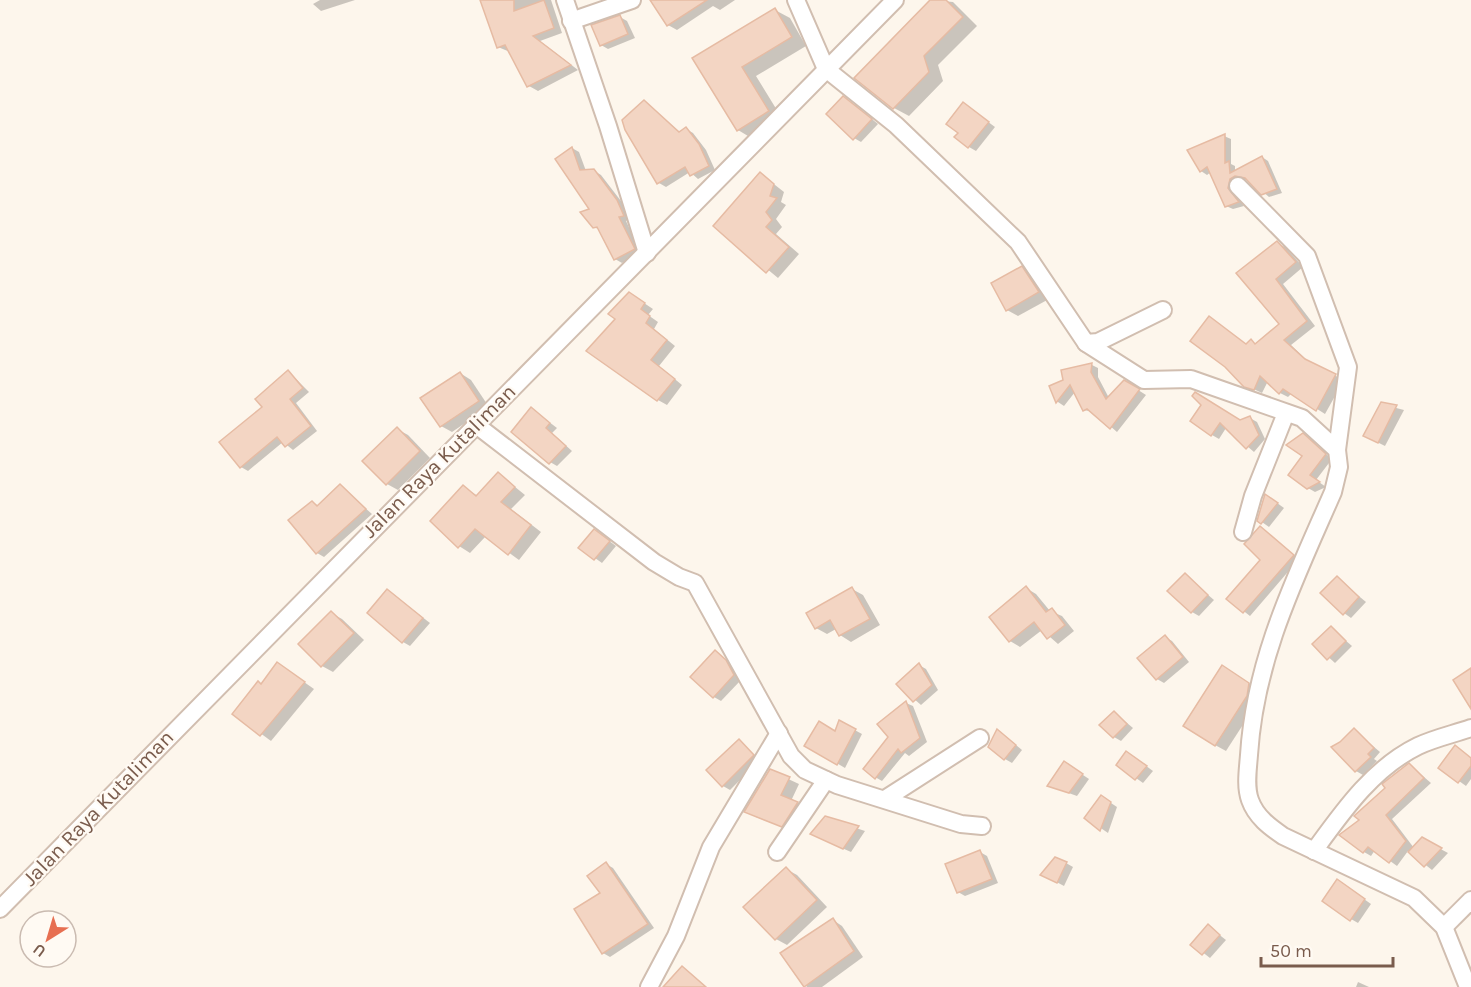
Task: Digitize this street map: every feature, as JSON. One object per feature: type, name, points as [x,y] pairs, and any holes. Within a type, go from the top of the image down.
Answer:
[{"type":"street","points":[[565,0],[608,126],[647,253]]},
{"type":"street","points":[[571,21],[632,0]]},
{"type":"street","points":[[796,0],[826,69],[896,125],[1018,242],[1086,344],[1144,380],[1191,379],[1302,418],[1337,450]]},
{"type":"street","name":"Jalan Raya Kutaliman","points":[[0,909],[475,424],[647,253],[895,0]]},
{"type":"street","points":[[1238,186],[1307,256],[1348,367],[1337,450],[1339,467],[1333,492],[1266,655],[1252,716],[1248,787],[1250,801],[1267,826],[1414,898],[1444,927],[1468,987]]},
{"type":"street","points":[[1086,344],[1098,342],[1163,310]]},
{"type":"street","points":[[1243,532],[1253,496],[1286,413]]},
{"type":"street","points":[[475,424],[654,562],[695,584],[791,756],[805,770],[826,780],[961,824],[982,826]]},
{"type":"street","points":[[1314,851],[1357,794],[1389,763],[1419,746],[1471,728]]},
{"type":"street","points":[[649,987],[676,936],[711,847],[779,733]]},
{"type":"street","points":[[885,799],[980,738]]},
{"type":"street","points":[[777,852],[826,780]]},
{"type":"street","points":[[1444,927],[1471,900]]},
{"type":"building","points":[[480,0],[514,0],[514,11],[544,0],[554,28],[533,36],[571,65],[527,87],[505,45],[497,48]]},
{"type":"building","points":[[650,0],[707,0],[667,26]]},
{"type":"building","points":[[930,0],[946,0],[963,17],[924,56],[929,72],[893,109],[854,78]]},
{"type":"building","points":[[775,8],[792,37],[742,67],[769,111],[737,131],[692,58]]},
{"type":"building","points":[[620,15],[628,34],[600,46],[591,25]]},
{"type":"building","points":[[843,96],[872,119],[853,140],[826,114]]},
{"type":"building","points":[[644,100],[679,132],[686,127],[699,144],[709,166],[690,176],[685,167],[657,184],[625,130],[622,120]]},
{"type":"building","points":[[963,102],[989,122],[968,148],[954,137],[958,133],[946,124]]},
{"type":"building","points":[[1225,134],[1225,163],[1229,161],[1230,173],[1262,156],[1277,189],[1261,195],[1245,178],[1235,176],[1230,179],[1228,188],[1239,202],[1225,207],[1207,167],[1200,172],[1187,150]]},
{"type":"building","points":[[572,147],[580,170],[594,169],[617,200],[624,216],[619,217],[635,249],[614,260],[597,227],[593,228],[580,212],[589,209],[555,159]]},
{"type":"building","points":[[760,172],[774,184],[770,196],[777,198],[766,212],[772,220],[766,227],[789,247],[766,273],[713,226]]},
{"type":"building","points":[[1277,241],[1296,262],[1276,279],[1307,321],[1284,340],[1305,359],[1336,374],[1316,411],[1283,389],[1279,394],[1260,376],[1254,390],[1244,387],[1225,367],[1190,341],[1209,316],[1246,344],[1251,339],[1255,344],[1279,324],[1236,273]]},
{"type":"building","points":[[1022,266],[1039,292],[1006,311],[991,283]]},
{"type":"building","points":[[629,292],[645,303],[641,309],[650,316],[646,323],[667,340],[651,360],[675,379],[657,401],[586,351],[615,319],[608,314]]},
{"type":"building","points":[[1092,363],[1091,372],[1106,399],[1124,380],[1140,389],[1110,429],[1087,409],[1083,411],[1070,385],[1056,403],[1049,386],[1063,380],[1061,370]]},
{"type":"building","points":[[288,370],[303,388],[290,399],[311,426],[285,447],[277,437],[240,468],[219,442],[262,407],[255,399]]},
{"type":"building","points":[[460,372],[479,401],[440,427],[420,398]]},
{"type":"building","points":[[1195,392],[1240,420],[1250,416],[1259,435],[1246,449],[1220,423],[1211,436],[1190,421],[1201,405],[1192,396]]},
{"type":"building","points":[[1381,402],[1397,405],[1378,443],[1363,436]]},
{"type":"building","points":[[531,407],[550,423],[546,428],[566,446],[549,464],[511,432]]},
{"type":"building","points":[[397,427],[420,451],[386,485],[362,461]]},
{"type":"building","points":[[1303,433],[1326,454],[1310,475],[1320,482],[1307,489],[1288,475],[1302,456],[1286,445]]},
{"type":"building","points":[[498,472],[515,487],[501,502],[531,525],[508,555],[475,529],[458,548],[430,521],[463,485],[476,496]]},
{"type":"building","points":[[340,484],[366,509],[316,554],[288,520],[312,501],[317,506]]},
{"type":"building","points":[[1265,494],[1278,503],[1261,524],[1257,521]]},
{"type":"building","points":[[1260,526],[1294,555],[1243,613],[1226,599],[1260,560],[1244,544]]},
{"type":"building","points":[[594,529],[610,541],[594,560],[578,548]]},
{"type":"building","points":[[1185,573],[1208,595],[1191,613],[1167,591]]},
{"type":"building","points":[[1337,576],[1359,597],[1343,615],[1320,593]]},
{"type":"building","points":[[1026,586],[1046,612],[1052,608],[1065,625],[1047,639],[1034,622],[1009,642],[989,617]]},
{"type":"building","points":[[852,587],[870,619],[839,636],[830,620],[815,629],[806,613]]},
{"type":"building","points":[[387,589],[423,618],[402,643],[367,613]]},
{"type":"building","points":[[331,611],[354,633],[321,667],[298,644]]},
{"type":"building","points":[[1331,626],[1346,641],[1327,660],[1312,644]]},
{"type":"building","points":[[1165,635],[1183,657],[1156,680],[1137,658]]},
{"type":"building","points":[[715,650],[726,660],[734,675],[713,698],[690,677]]},
{"type":"building","points":[[277,662],[305,682],[260,736],[232,714],[258,681],[261,684]]},
{"type":"building","points":[[919,663],[932,685],[913,702],[896,684]]},
{"type":"building","points":[[1222,665],[1249,683],[1247,696],[1215,746],[1183,726]]},
{"type":"building","points":[[1471,668],[1471,709],[1453,680]]},
{"type":"building","points":[[906,701],[920,738],[901,753],[898,749],[875,779],[863,769],[888,737],[877,724]]},
{"type":"building","points":[[1114,711],[1127,724],[1113,738],[1099,725]]},
{"type":"building","points":[[839,720],[856,729],[837,765],[804,746],[819,721],[835,731]]},
{"type":"building","points":[[1354,728],[1374,748],[1368,754],[1371,757],[1355,772],[1331,747],[1340,742]]},
{"type":"building","points":[[997,729],[1016,745],[1004,760],[988,747]]},
{"type":"building","points":[[739,739],[754,755],[722,787],[706,770]]},
{"type":"building","points":[[1455,745],[1471,758],[1471,766],[1458,783],[1438,768]]},
{"type":"building","points":[[1126,751],[1147,766],[1135,780],[1116,765]]},
{"type":"building","points":[[1064,761],[1083,774],[1069,793],[1047,786]]},
{"type":"building","points":[[1409,763],[1424,778],[1386,815],[1406,841],[1389,863],[1368,847],[1363,853],[1339,835],[1359,820],[1354,816],[1385,788],[1382,784]]},
{"type":"building","points":[[770,769],[790,777],[781,795],[798,802],[782,827],[744,812]]},
{"type":"building","points":[[1101,795],[1111,802],[1100,831],[1084,818]]},
{"type":"building","points":[[825,816],[859,826],[843,849],[810,834]]},
{"type":"building","points":[[1422,837],[1442,848],[1424,867],[1408,852]]},
{"type":"building","points":[[980,850],[992,879],[957,893],[945,864]]},
{"type":"building","points":[[1055,857],[1067,862],[1057,883],[1040,875]]},
{"type":"building","points":[[606,862],[648,924],[602,954],[574,909],[600,893],[587,876]]},
{"type":"building","points":[[786,867],[817,900],[775,940],[743,907]]},
{"type":"building","points":[[1337,879],[1365,899],[1350,921],[1322,901]]},
{"type":"building","points":[[833,918],[854,951],[804,987],[780,953]]},
{"type":"building","points":[[1208,924],[1220,935],[1202,955],[1190,945]]},
{"type":"building","points":[[682,966],[706,987],[663,987]]}]
